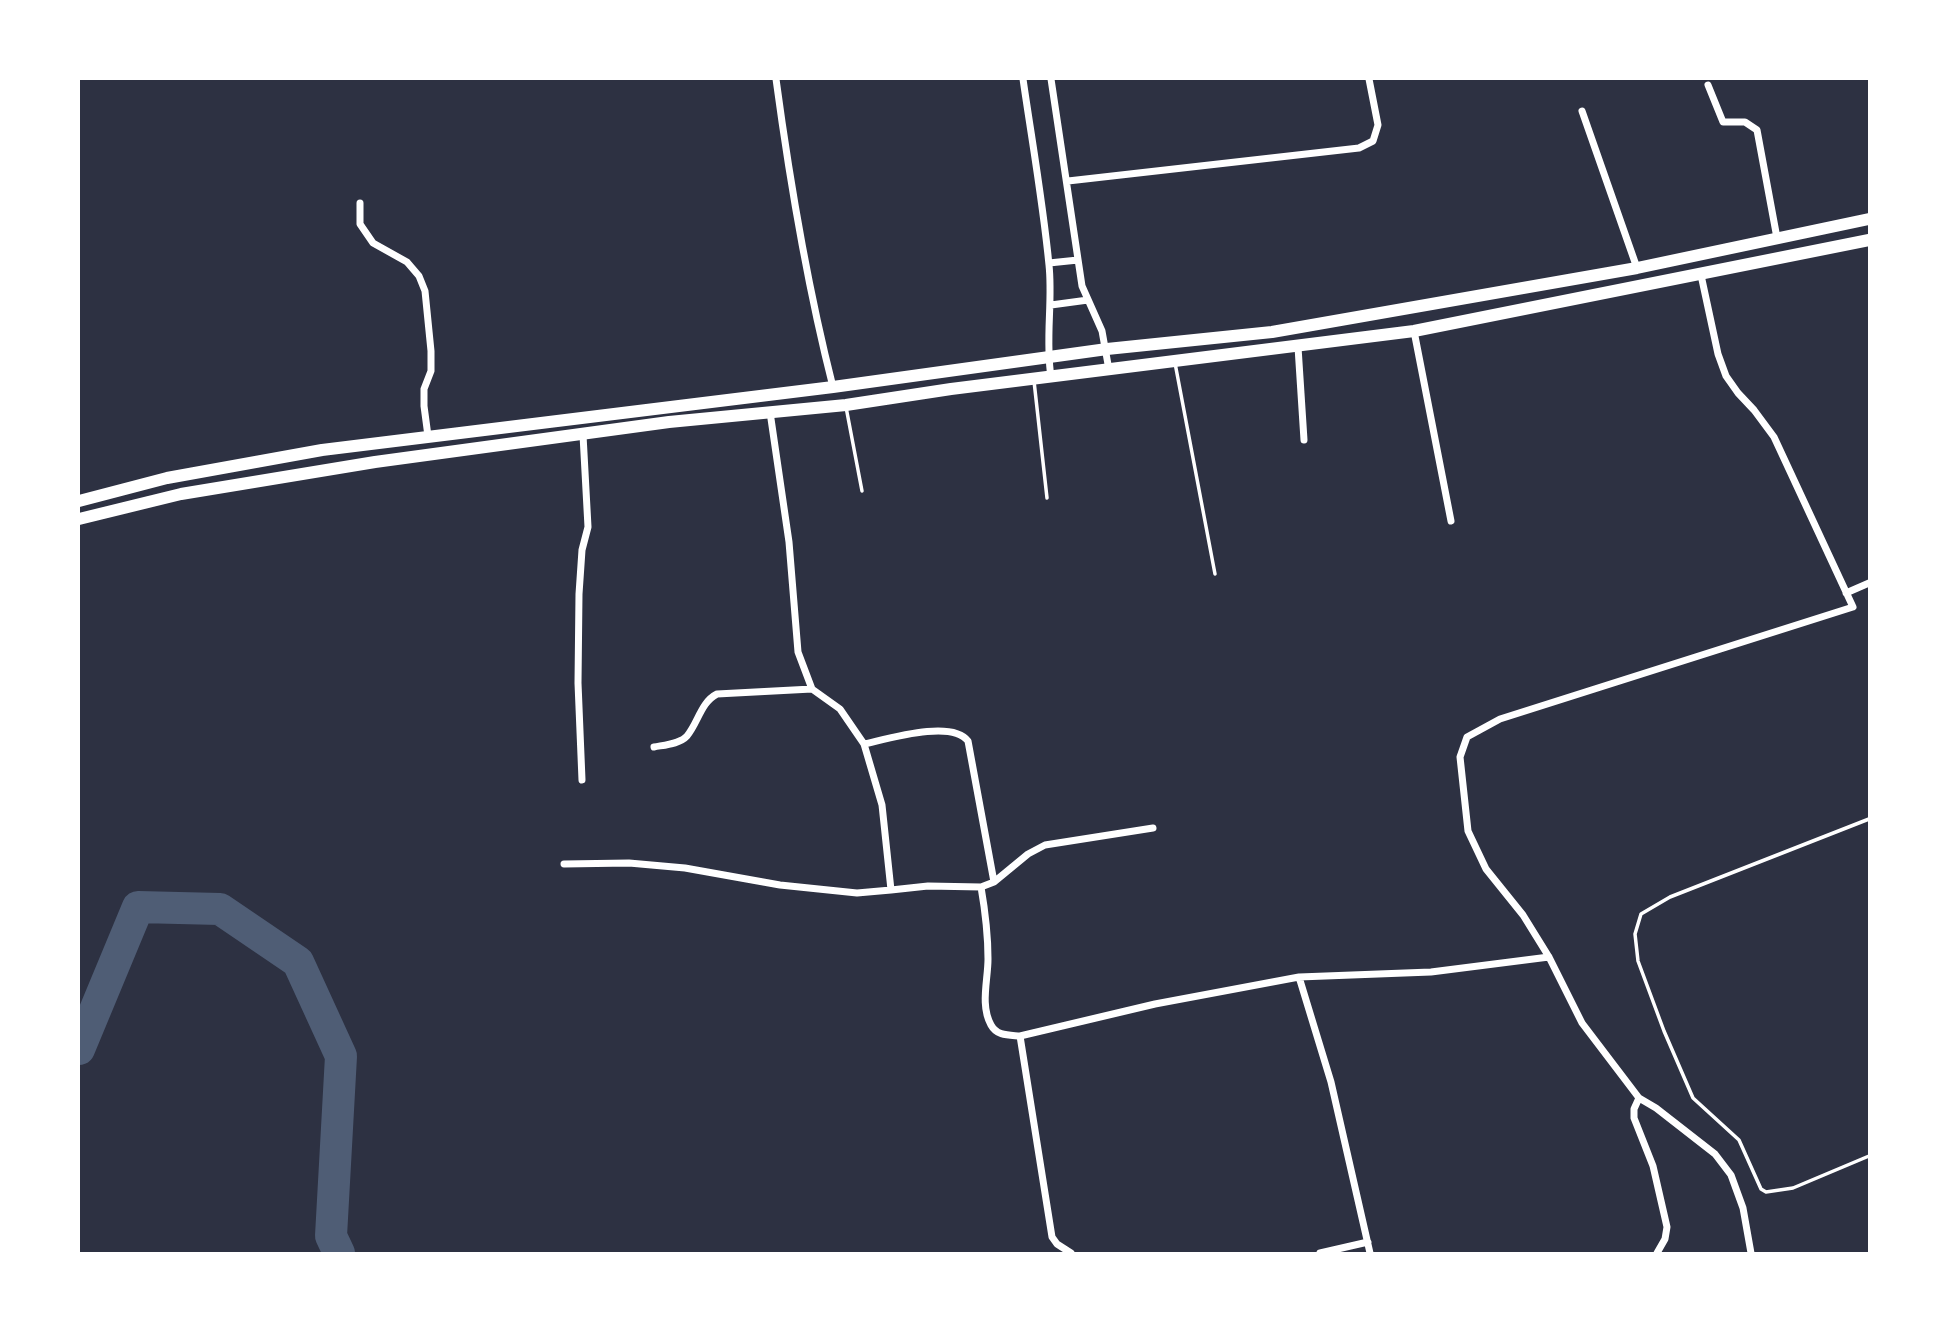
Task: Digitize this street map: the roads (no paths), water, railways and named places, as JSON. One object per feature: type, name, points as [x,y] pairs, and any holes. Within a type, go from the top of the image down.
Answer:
[{"type":"highway","points":[[79,501],[167,478],[322,450],[833,387],[1048,356],[1272,332],[1637,268],[1869,219]]},
{"type":"highway","points":[[79,519],[181,494],[375,462],[669,422],[846,405],[951,389],[1414,331],[1869,240]]},
{"type":"highway","points":[[530,424],[532,442]]},
{"type":"street","points":[[776,79],[790,181],[807,273],[833,387]]},
{"type":"street","points":[[1023,79],[1049,263],[1051,305],[1048,356],[1051,377]]},
{"type":"street","points":[[1051,79],[1082,286],[1102,331],[1109,370]]},
{"type":"street","points":[[1068,181],[1359,148],[1373,141],[1378,125],[1369,79]]},
{"type":"street","points":[[1708,85],[1723,122],[1745,121],[1757,130],[1777,238]]},
{"type":"street","points":[[1582,111],[1637,268]]},
{"type":"street","points":[[360,203],[360,224],[373,243],[407,262],[419,276],[425,291],[431,351],[431,371],[425,389],[424,406],[428,436]]},
{"type":"street","points":[[1049,263],[1078,260]]},
{"type":"street","points":[[1701,275],[1718,354],[1726,376],[1774,438],[1853,607],[1500,719],[1467,737],[1461,757],[1468,831],[1486,869],[1523,915],[1549,957],[1582,1023],[1639,1098],[1715,1154],[1731,1175],[1743,1208],[1751,1253]]},
{"type":"street","points":[[1051,305],[1088,300]]},
{"type":"street","points":[[1414,331],[1451,521]]},
{"type":"street","points":[[1298,347],[1304,440]]},
{"type":"street","points":[[770,411],[789,542],[798,652],[812,689],[841,709],[864,744],[882,805],[891,890]]},
{"type":"street","points":[[582,780],[578,683],[579,594],[582,550],[588,527],[583,435]]},
{"type":"street","points":[[1846,593],[1869,583]]},
{"type":"street","points":[[654,747],[686,737],[709,699],[717,694],[812,689]]},
{"type":"street","points":[[864,744],[921,732],[948,732],[964,736],[968,741],[995,882]]},
{"type":"street","points":[[564,864],[629,863],[685,868],[741,879],[857,893],[928,886],[981,887],[995,882],[1028,854],[1045,845],[1153,828]]},
{"type":"street","points":[[981,887],[988,960],[985,1003],[988,1019],[1002,1035],[1020,1036],[1155,1004],[1299,977],[1419,973],[1549,957]]},
{"type":"street","points":[[1299,977],[1331,1082],[1370,1253]]},
{"type":"street","points":[[1020,1036],[1050,1229],[1057,1244],[1071,1253]]},
{"type":"street","points":[[1639,1098],[1634,1109],[1634,1118],[1654,1166],[1667,1227],[1665,1239],[1657,1253]]},
{"type":"street","points":[[1320,1253],[1368,1242]]},
{"type":"lane","points":[[1175,362],[1215,574]]},
{"type":"lane","points":[[1034,379],[1046,498]]},
{"type":"lane","points":[[846,405],[862,491]]},
{"type":"lane","points":[[1869,819],[1670,897],[1641,914],[1634,934],[1638,961],[1693,1098],[1739,1140],[1761,1189],[1773,1192],[1793,1188],[1869,1156]]},
{"type":"waterway","points":[[79,1049],[138,907],[220,909],[298,962],[341,1056],[331,1236],[339,1253]]}]
